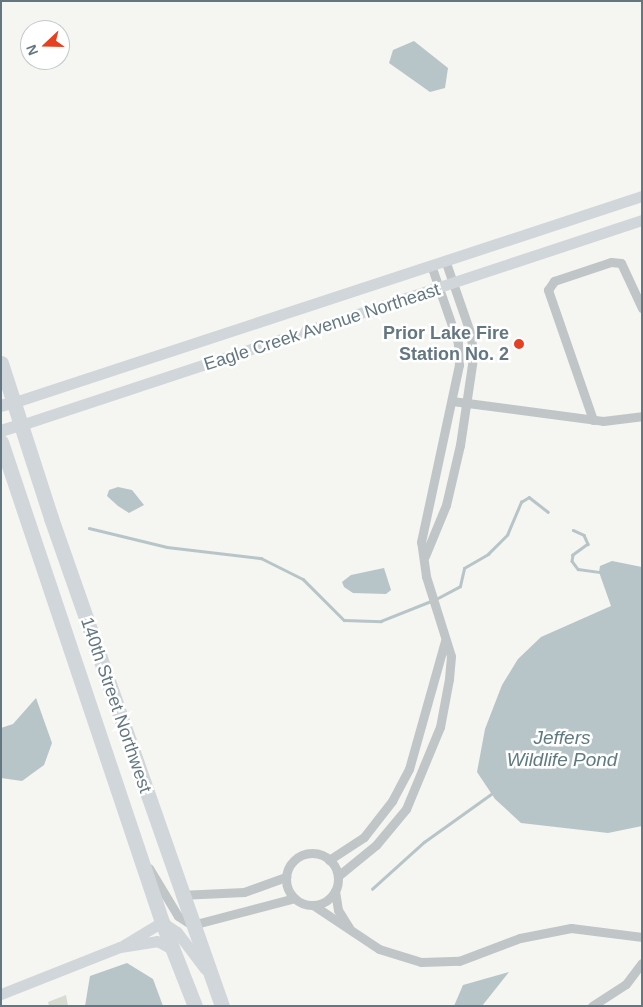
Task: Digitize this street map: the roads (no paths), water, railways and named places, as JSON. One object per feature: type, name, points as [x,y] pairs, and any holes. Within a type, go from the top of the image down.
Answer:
[{"type":"highway","name":"140th Street Northwest","points":[[1,363],[8,404],[20,425],[180,895],[222,1006]]},
{"type":"highway","name":"140th Street Northwest","points":[[1,442],[162,922],[195,1006]]},
{"type":"highway","points":[[1,464],[12,475]]},
{"type":"main road","name":"Eagle Creek Avenue Northeast","points":[[8,404],[432,268],[642,196]]},
{"type":"main road","name":"Eagle Creek Avenue Northeast","points":[[1,431],[454,285],[642,220]]},
{"type":"main road","points":[[1,994],[120,947],[162,922],[176,932],[211,978]]},
{"type":"main road","points":[[120,947],[157,941],[172,949]]},
{"type":"street","points":[[425,556],[446,505],[468,402],[471,335],[446,263]]},
{"type":"street","points":[[593,420],[548,290],[554,281],[620,263],[642,308]]},
{"type":"street","points":[[351,931],[338,910],[335,891],[338,876],[376,845],[406,809],[424,772],[449,679],[451,656],[445,642],[426,576],[425,556],[421,542],[460,365],[458,343],[432,268]]},
{"type":"street","points":[[452,401],[593,420],[642,416]]},
{"type":"street","points":[[329,860],[364,838],[392,801],[409,769],[445,642]]},
{"type":"street","points":[[138,852],[178,916],[192,925],[295,898],[313,905],[379,949],[421,962],[459,961],[520,938],[571,928],[642,937]]},
{"type":"street","points":[[180,895],[244,892],[286,877],[299,857],[314,854],[329,860],[338,876]]},
{"type":"street","points":[[286,877],[295,898]]},
{"type":"street","points":[[313,905],[335,891]]},
{"type":"street","points":[[592,1006],[626,984],[642,963]]},
{"type":"water","points":[[414,41],[448,68],[445,88],[430,92],[389,63],[393,50]]},
{"type":"water","points":[[118,487],[132,490],[144,505],[129,513],[118,506],[107,496],[109,490]]},
{"type":"water","name":"Jeffers Wildlife Pond","points":[[612,561],[642,567],[642,826],[608,833],[521,823],[495,799],[477,772],[485,729],[502,685],[518,659],[541,637],[611,606],[599,572],[600,566]]},
{"type":"water","points":[[384,568],[391,590],[386,594],[353,593],[344,587],[342,582],[351,575]]},
{"type":"water","points":[[36,698],[52,743],[44,765],[22,781],[1,778],[1,728],[13,724]]},
{"type":"water","points":[[127,963],[153,979],[163,1006],[85,1006],[90,976]]},
{"type":"water","points":[[509,972],[482,1006],[454,1006],[463,985]]},
{"type":"waterway","points":[[436,599],[460,586],[464,568],[488,554],[507,535],[521,502],[529,497],[548,512]]},
{"type":"waterway","points":[[89,528],[167,547],[261,558],[303,579],[344,620],[381,621],[431,601]]},
{"type":"waterway","points":[[573,530],[584,535],[588,544],[573,555],[572,561],[578,569],[600,572]]},
{"type":"waterway","points":[[372,889],[424,842],[491,794]]},
{"type":"place","name":"Prior Lake Fire Station No. 2","points":[[519,344]]}]
